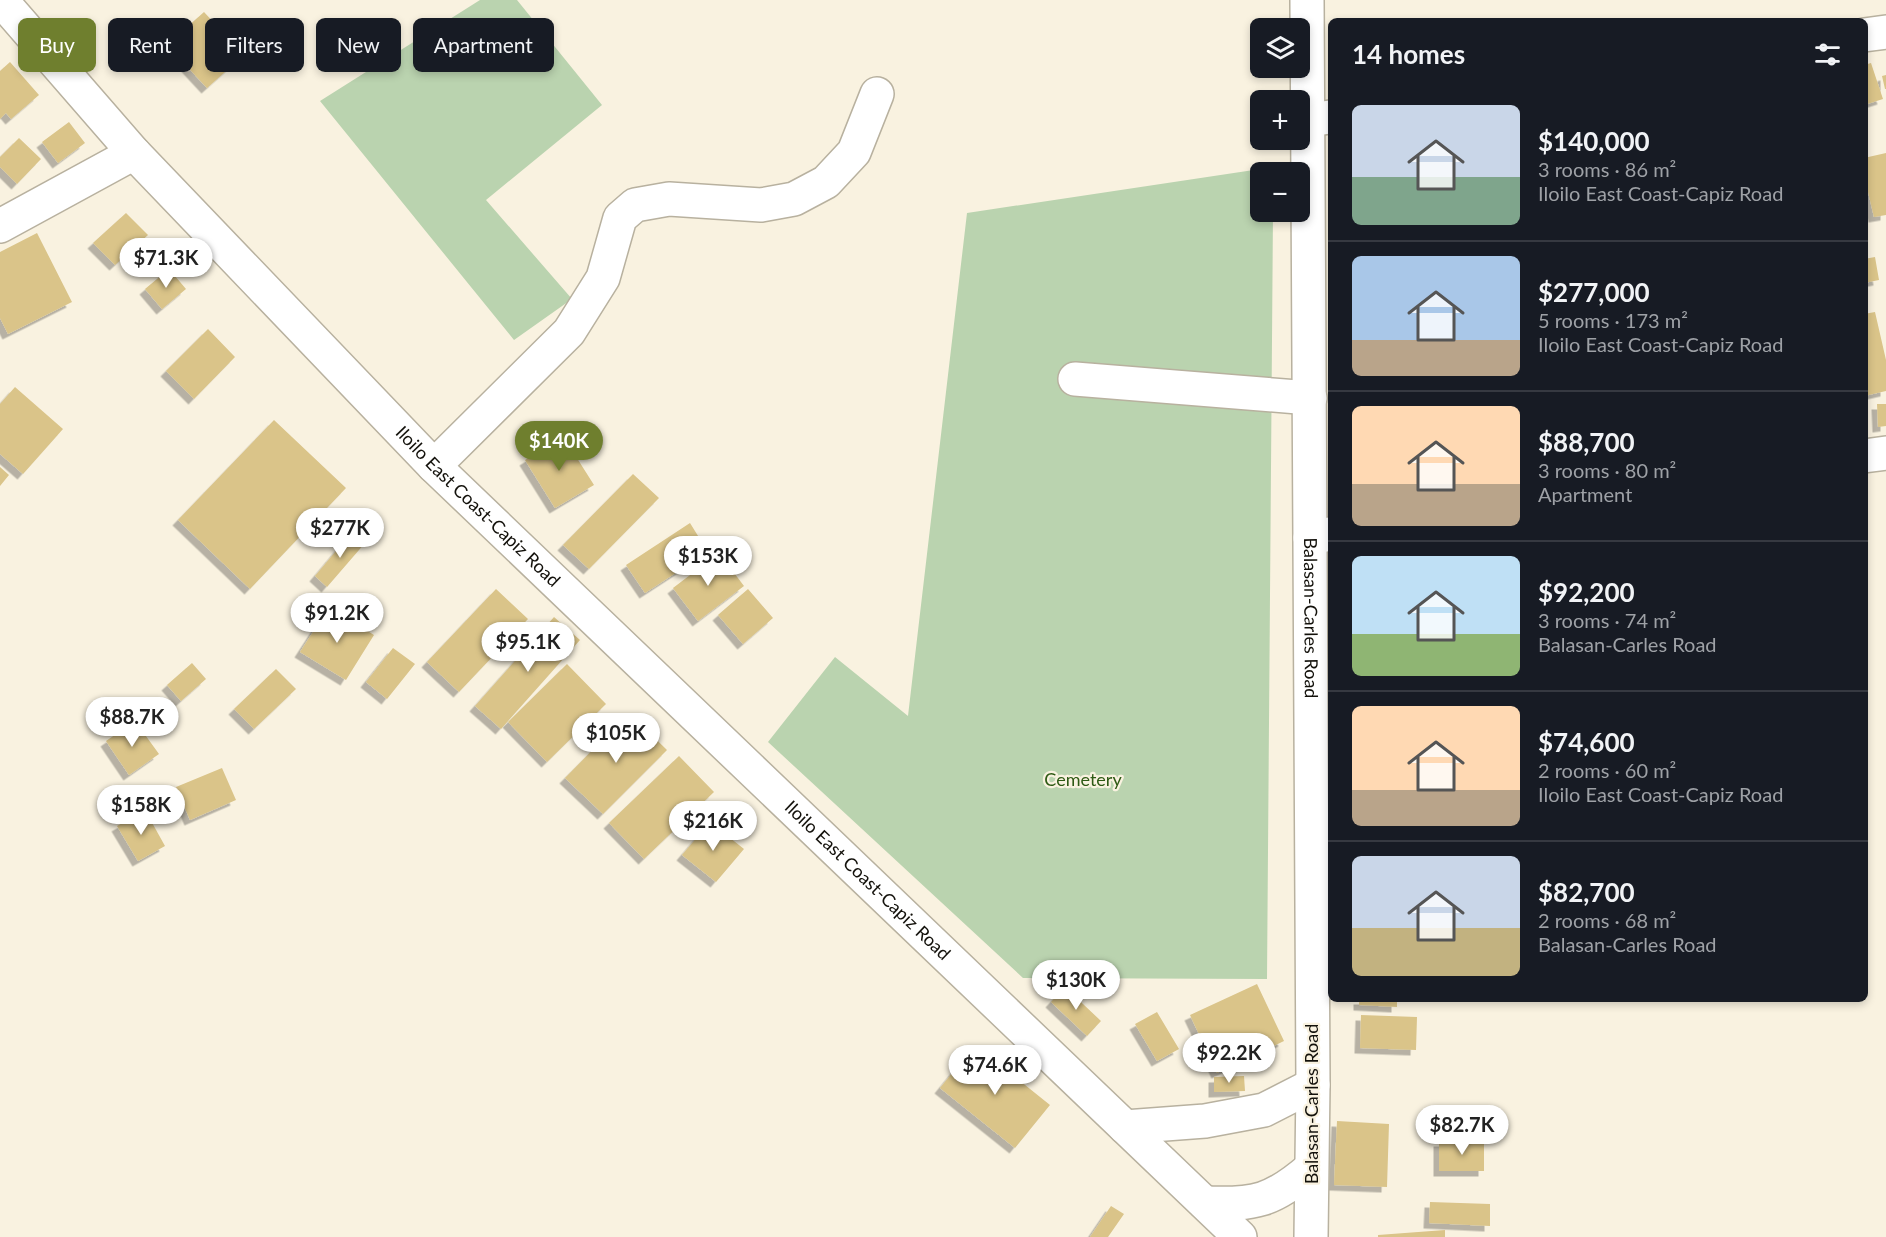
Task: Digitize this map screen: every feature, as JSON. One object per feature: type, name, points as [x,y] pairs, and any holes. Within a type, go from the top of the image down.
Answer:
[{"type":"main road","name":"Iloilo East Coast-Capiz Road","points":[[1,0],[134,153],[434,466],[1240,1237]]},
{"type":"main road","name":"Balasan-Carles Road","points":[[1307,0],[1320,119],[1310,398],[1320,536],[1311,1237]]},
{"type":"main road","points":[[1868,34],[1886,32]]},
{"type":"main road","points":[[434,466],[568,332],[603,278],[620,218],[635,205],[669,199],[761,205],[794,199],[826,182],[854,152],[877,94]]},
{"type":"main road","points":[[0,225],[134,153]]},
{"type":"main road","points":[[1075,379],[1310,398]]},
{"type":"main road","points":[[1868,455],[1886,453]]},
{"type":"main road","points":[[1125,1127],[1205,1121],[1264,1110],[1313,1085]]},
{"type":"main road","points":[[1205,1203],[1233,1204],[1273,1196],[1291,1185],[1311,1168]]},
{"type":"green space","points":[[480,0],[517,0],[532,18],[451,18]]},
{"type":"green space","points":[[413,42],[413,72],[554,72],[554,46],[602,105],[486,200],[572,299],[514,340],[320,101],[366,72],[401,72],[401,50]]},
{"type":"green space","name":"Cemetery","points":[[1250,170],[1250,222],[1273,222],[1267,979],[1023,978],[768,742],[835,657],[908,716],[967,213]]},
{"type":"building","points":[[204,12],[210,18],[205,18],[205,72],[225,72],[207,88],[192,72],[193,22]]},
{"type":"building","points":[[10,62],[39,95],[11,119],[6,113],[0,119],[0,71]]},
{"type":"building","points":[[1871,63],[1883,99],[1868,104],[1868,64]]},
{"type":"building","points":[[1886,75],[1886,89],[1885,89],[1882,76]]},
{"type":"building","points":[[69,122],[85,143],[58,163],[42,142]]},
{"type":"building","points":[[19,138],[41,159],[17,184],[0,167],[0,157]]},
{"type":"building","points":[[1886,153],[1886,215],[1874,217],[1868,192],[1868,157]]},
{"type":"building","points":[[126,213],[148,235],[115,265],[93,243]]},
{"type":"building","points":[[37,233],[72,302],[8,334],[0,318],[0,252]]},
{"type":"building","points":[[1875,257],[1879,280],[1868,282],[1868,258]]},
{"type":"building","points":[[169,269],[186,289],[162,309],[145,289]]},
{"type":"building","points":[[1875,312],[1886,360],[1886,391],[1868,395],[1868,313]]},
{"type":"building","points":[[208,329],[235,357],[194,399],[166,371]]},
{"type":"building","points":[[15,387],[63,429],[23,474],[0,454],[0,404]]},
{"type":"building","points":[[1877,404],[1886,404],[1886,426],[1878,427]]},
{"type":"building","points":[[274,420],[346,488],[250,589],[178,520]]},
{"type":"building","points":[[563,436],[594,485],[555,508],[525,460]]},
{"type":"building","points":[[0,467],[9,475],[0,486]]},
{"type":"building","points":[[633,474],[659,498],[589,569],[563,545]]},
{"type":"building","points":[[690,523],[708,552],[645,593],[626,565]]},
{"type":"building","points":[[352,532],[365,543],[327,587],[315,576]]},
{"type":"building","points":[[719,553],[744,586],[698,621],[673,588]]},
{"type":"building","points":[[496,589],[528,619],[459,692],[427,662]]},
{"type":"building","points":[[748,589],[773,618],[743,644],[718,615]]},
{"type":"building","points":[[329,607],[374,635],[346,680],[300,652]]},
{"type":"building","points":[[554,617],[580,640],[501,729],[475,706]]},
{"type":"building","points":[[393,648],[415,664],[387,699],[366,682]]},
{"type":"building","points":[[192,663],[206,679],[181,701],[167,685]]},
{"type":"building","points":[[567,664],[606,704],[547,762],[508,722]]},
{"type":"building","points":[[276,669],[296,689],[254,729],[234,709]]},
{"type":"building","points":[[629,713],[667,750],[603,814],[565,778]]},
{"type":"building","points":[[135,721],[159,754],[129,775],[106,741]]},
{"type":"building","points":[[679,756],[714,792],[644,859],[609,823]]},
{"type":"building","points":[[222,768],[236,800],[190,820],[176,787]]},
{"type":"building","points":[[145,810],[165,846],[138,861],[117,826]]},
{"type":"building","points":[[710,822],[744,849],[716,882],[682,855]]},
{"type":"building","points":[[1257,984],[1284,1041],[1217,1073],[1190,1015]]},
{"type":"building","points":[[1065,987],[1101,1021],[1087,1036],[1051,1002]]},
{"type":"building","points":[[1359,1002],[1397,1002],[1397,1007],[1359,1005]]},
{"type":"building","points":[[1157,1012],[1179,1049],[1157,1061],[1135,1024]]},
{"type":"building","points":[[1361,1015],[1417,1017],[1416,1050],[1360,1048]]},
{"type":"building","points":[[975,1045],[1050,1105],[1015,1148],[940,1088]]},
{"type":"building","points":[[1244,1076],[1245,1091],[1214,1092],[1214,1077]]},
{"type":"building","points":[[1337,1121],[1389,1124],[1387,1187],[1334,1185]]},
{"type":"building","points":[[1439,1141],[1484,1141],[1484,1171],[1439,1171]]},
{"type":"building","points":[[1430,1202],[1490,1204],[1490,1226],[1429,1223]]},
{"type":"building","points":[[1111,1206],[1124,1214],[1108,1237],[1090,1237]]},
{"type":"building","points":[[1445,1230],[1445,1237],[1378,1237],[1378,1235]]}]
